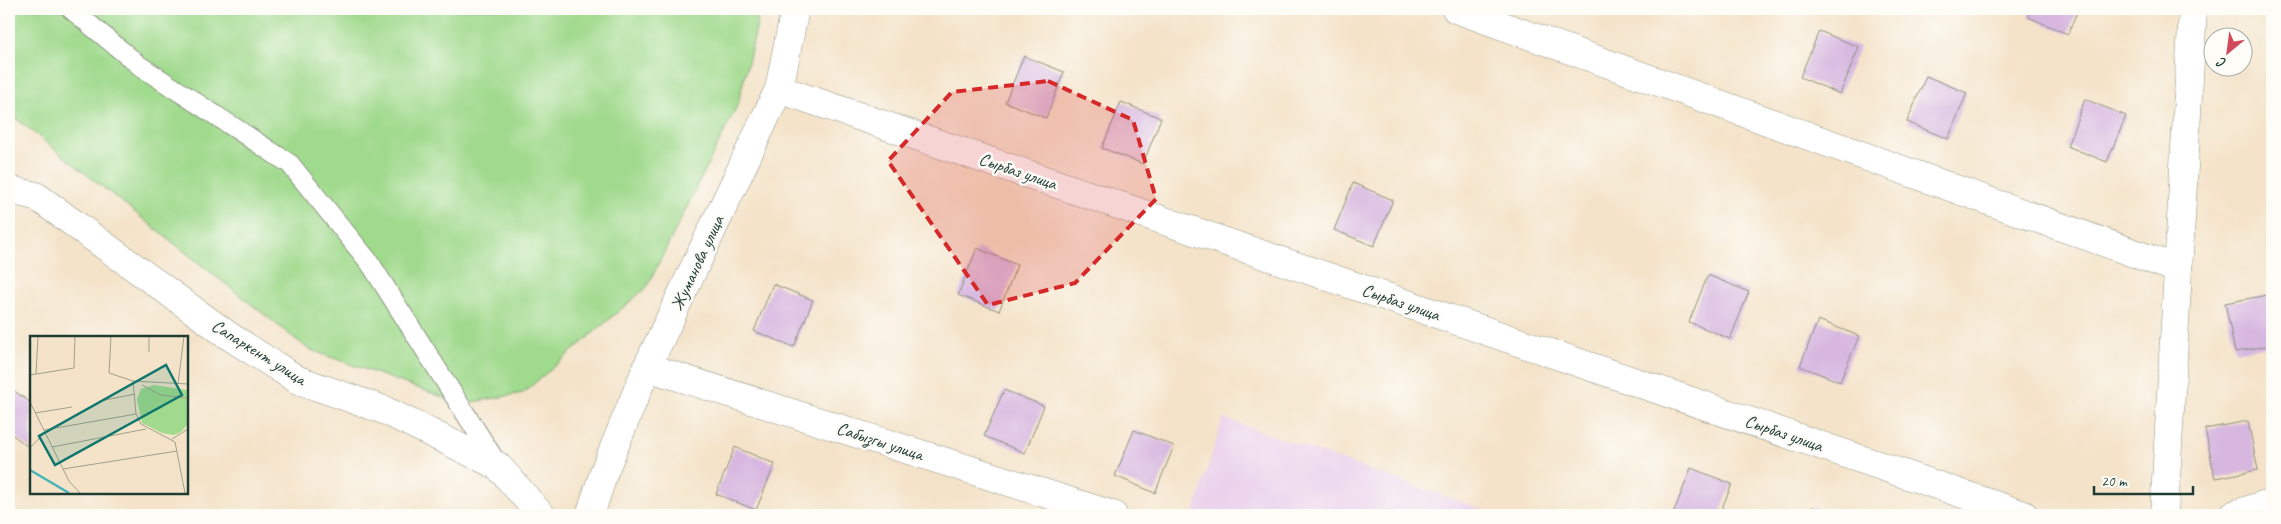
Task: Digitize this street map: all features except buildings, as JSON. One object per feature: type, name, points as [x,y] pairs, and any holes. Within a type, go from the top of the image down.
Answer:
[{"type":"street","name":"Жуманова улица","points":[[590,515],[604,472],[647,367],[779,89],[795,9]]},
{"type":"street","points":[[1456,9],[2178,269]]},
{"type":"street","points":[[2164,515],[2193,9]]},
{"type":"street","name":"Сырбаз улица","points":[[779,89],[2024,515]]},
{"type":"street","name":"Сапаркент улица","points":[[9,190],[36,196],[229,336],[298,380],[384,410],[498,466],[541,515]]},
{"type":"street","name":"Сабызгы улица","points":[[647,367],[1112,515]]},
{"type":"street","points":[[2234,515],[2272,502]]},
{"type":"lane","points":[[71,9],[140,66],[290,164],[370,263],[498,466]]},
{"type":"highlighted area","points":[[1048,81],[1133,120],[1156,199],[1075,283],[988,305],[937,228],[888,161],[952,92]]},
{"type":"shaded area","points":[[1223,418],[1498,515],[1193,515]]},
{"type":"green space","points":[[9,9],[758,9],[757,25],[738,104],[647,287],[523,393],[462,404],[308,349],[9,113]]}]
